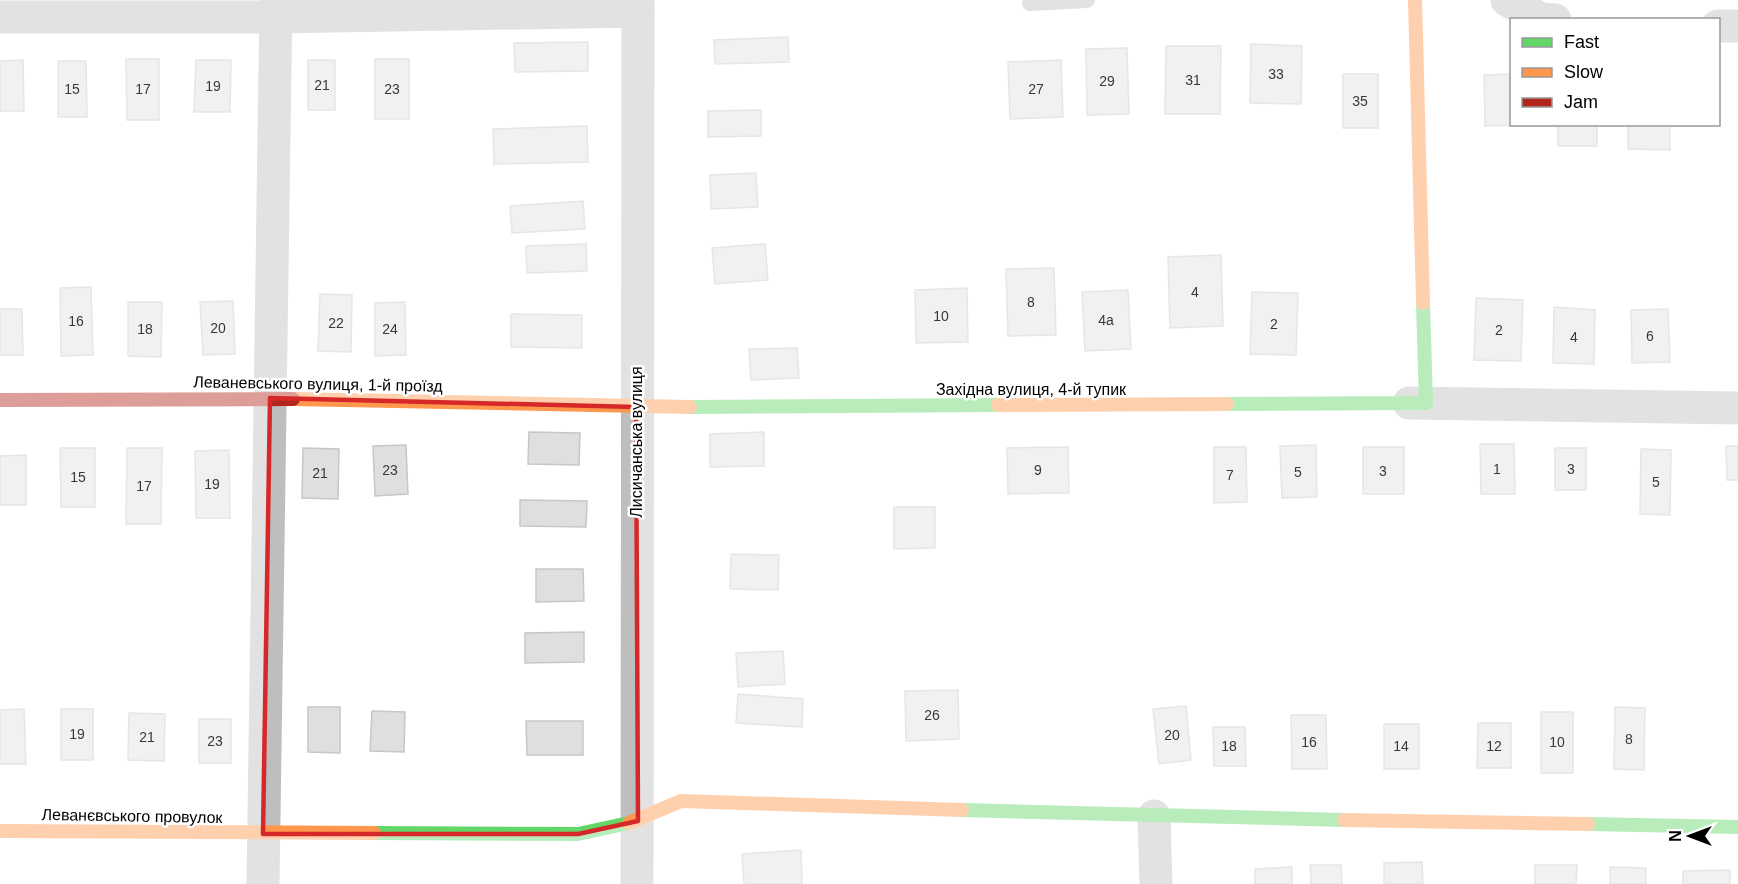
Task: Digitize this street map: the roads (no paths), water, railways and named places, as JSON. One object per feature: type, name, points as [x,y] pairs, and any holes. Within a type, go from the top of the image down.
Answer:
[{"type":"street","points":[[1414,0],[1417,403],[1738,408]]},
{"type":"street","points":[[1507,0],[1539,18]]},
{"type":"street","points":[[0,17],[276,8],[638,5]]},
{"type":"street","name":"Лисичанська вулиця","points":[[637,884],[638,5]]},
{"type":"street","points":[[263,884],[276,8]]},
{"type":"street","points":[[1720,26],[1738,26]]},
{"type":"street","name":"Леваневського вулиця, 1-й проїзд","points":[[0,400],[270,398],[636,407]]},
{"type":"street","name":"Західна вулиця, 4-й тупик","points":[[636,407],[1417,403]]},
{"type":"street","name":"Леванєвського провулок","points":[[0,831],[578,834],[638,821],[681,801],[1154,816],[1738,827]]},
{"type":"street","points":[[1154,816],[1156,884]]},
{"type":"lane","points":[[1030,3],[1087,0]]}]
